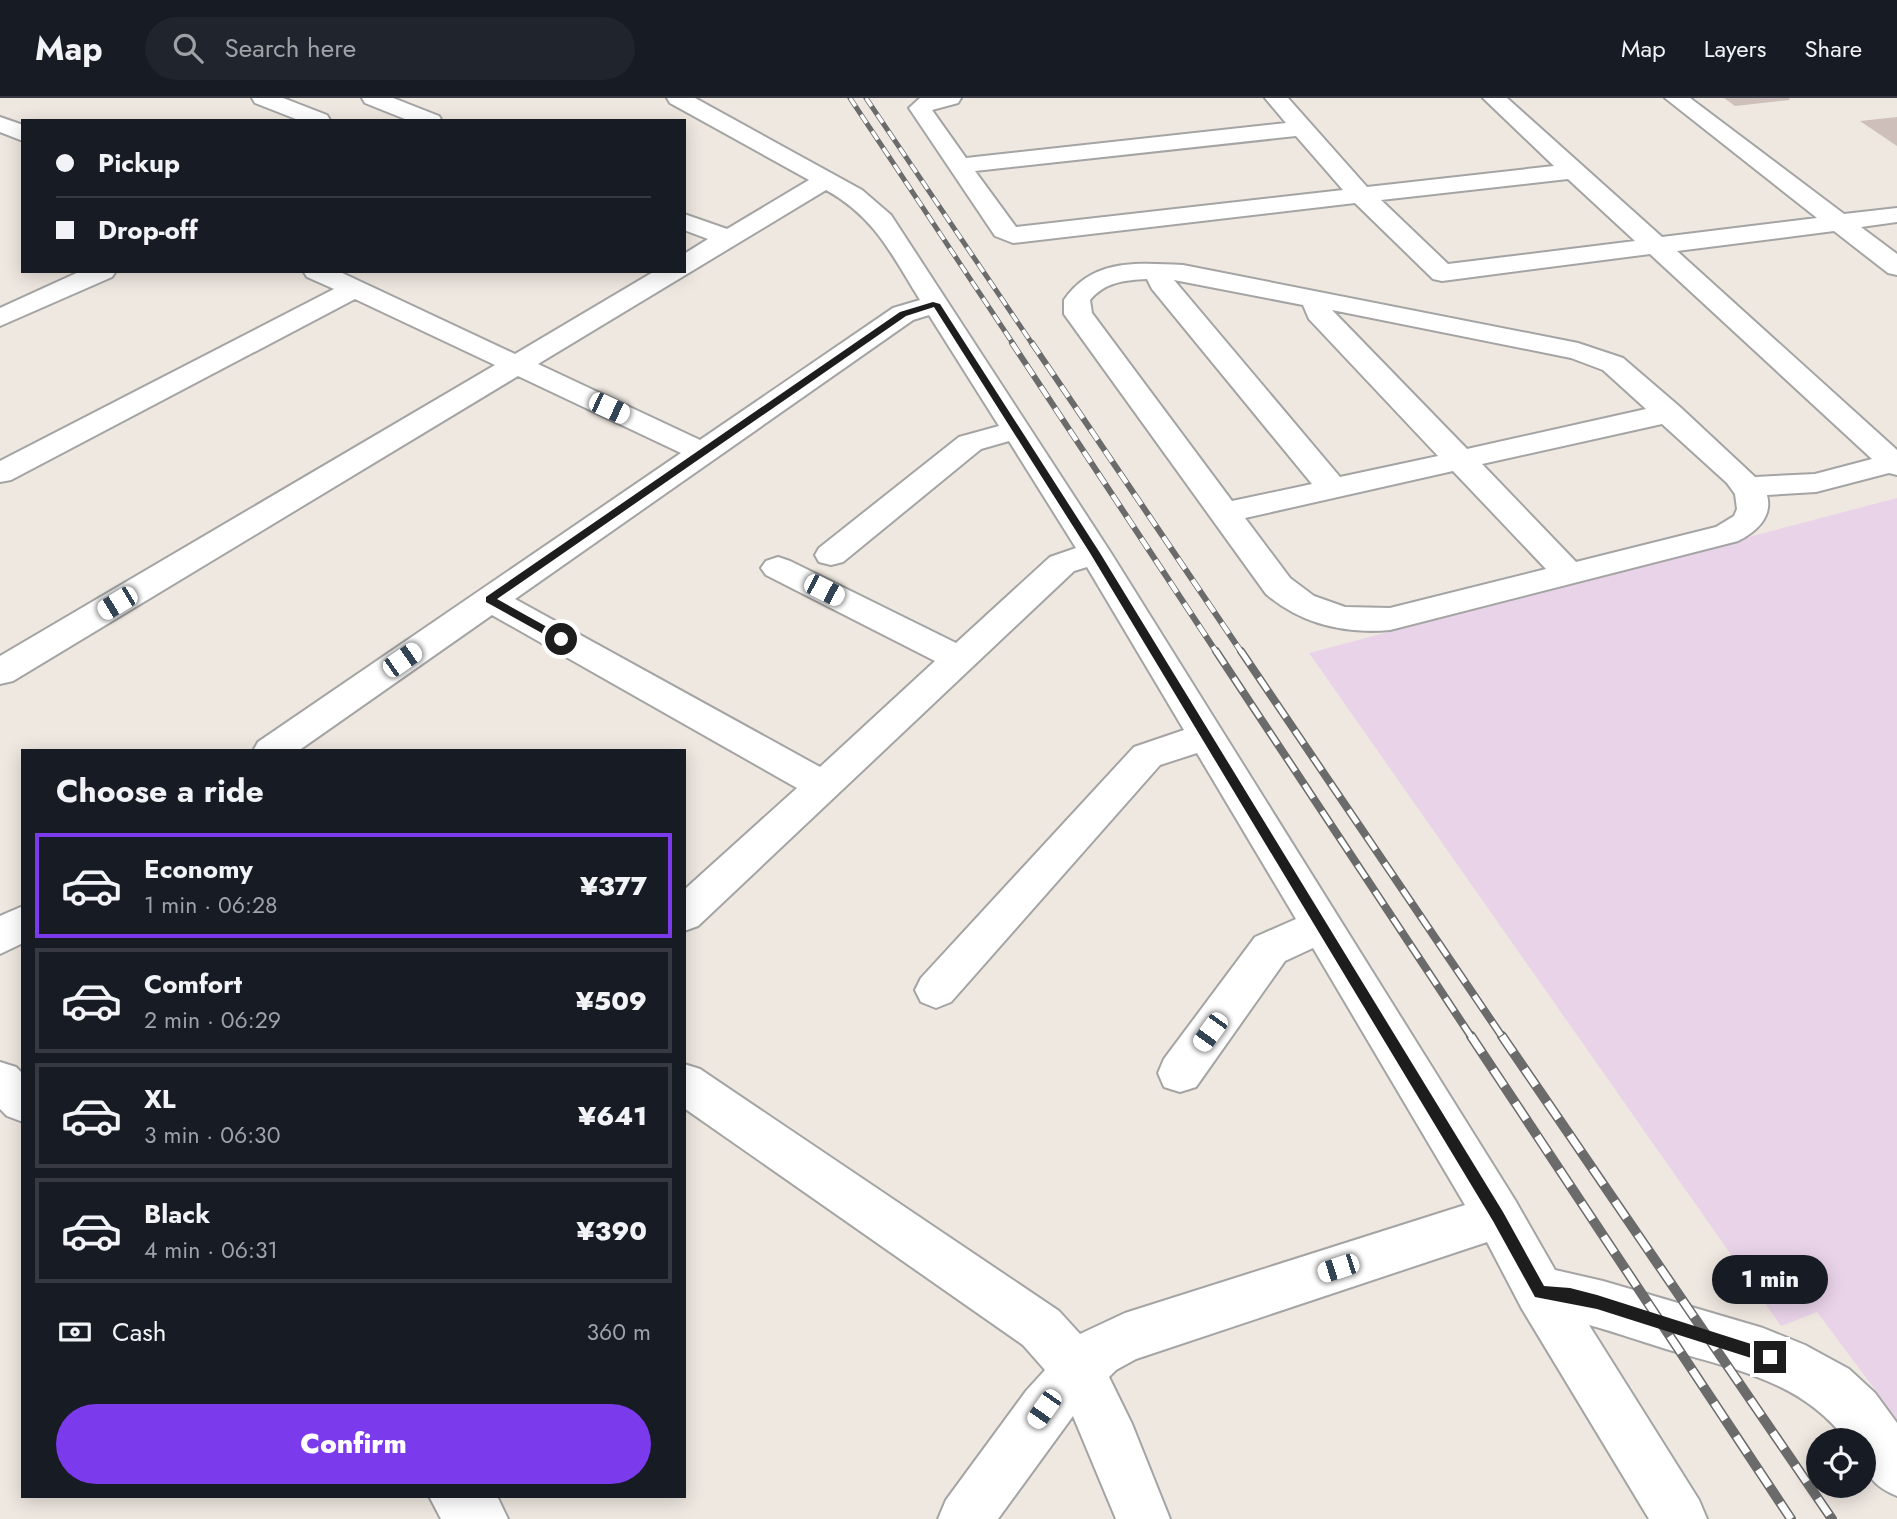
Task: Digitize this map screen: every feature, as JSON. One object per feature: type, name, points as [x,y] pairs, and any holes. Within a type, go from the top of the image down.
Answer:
[{"type":"street","points":[[263,98],[316,119]]},
{"type":"street","points":[[678,98],[826,180],[866,204],[882,220],[1095,553],[1498,1216],[1540,1292],[1680,1519]]},
{"type":"street","points":[[950,98],[930,100],[920,107],[1004,231],[1021,236],[1573,171]]},
{"type":"street","points":[[1276,98],[1362,196],[1442,273],[1897,215]]},
{"type":"street","points":[[1494,98],[1895,464]]},
{"type":"street","points":[[1676,98],[1897,267]]},
{"type":"street","points":[[320,119],[361,102],[424,119]]},
{"type":"street","points":[[0,124],[21,133]]},
{"type":"street","points":[[958,166],[1302,128]]},
{"type":"street","points":[[686,264],[826,180]]},
{"type":"street","points":[[686,222],[730,239]]},
{"type":"street","points":[[1159,271],[1161,283],[1333,489]]},
{"type":"street","points":[[1159,271],[1183,273],[1590,355],[1614,364],[1748,487],[1753,503],[1752,513],[1748,522],[1727,534],[1390,619],[1345,619],[1316,610],[1287,595],[1083,321],[1076,307],[1082,291],[1107,276],[1120,272],[1159,271]]},
{"type":"street","points":[[8,307],[98,273]]},
{"type":"street","points":[[320,273],[702,452]]},
{"type":"street","points":[[0,673],[671,273]]},
{"type":"street","points":[[0,473],[355,289]]},
{"type":"street","points":[[1314,299],[1320,313],[1568,573]]},
{"type":"street","points":[[274,749],[903,314],[936,304]]},
{"type":"street","points":[[1224,513],[1670,413]]},
{"type":"street","points":[[831,555],[970,443],[1016,430]]},
{"type":"street","points":[[1748,487],[1816,483],[1895,464]]},
{"type":"street","points":[[686,913],[1062,564],[1095,553]]},
{"type":"street","points":[[778,568],[960,659]]},
{"type":"street","points":[[490,599],[824,786]]},
{"type":"street","points":[[936,990],[1147,756],[1206,736]]},
{"type":"street","points":[[0,937],[21,923]]},
{"type":"street","points":[[1180,1073],[1270,949],[1322,926]]},
{"type":"street","points":[[0,1081],[21,1100]]},
{"type":"street","points":[[686,1084],[1041,1328],[1062,1348],[1078,1371],[1111,1438],[1143,1519]]},
{"type":"street","points":[[965,1519],[1044,1409],[1098,1352],[1125,1338],[1498,1216]]},
{"type":"street","points":[[1540,1292],[1570,1295],[1597,1302],[1756,1352],[1809,1373],[1850,1405],[1897,1469]]},
{"type":"street","points":[[458,1498],[481,1519]]},
{"type":"shaded area","points":[[1897,498],[1897,1419],[1817,1312],[1781,1326],[1309,653]]},
{"type":"building","points":[[1724,98],[1789,98],[1790,100],[1735,106]]},
{"type":"building","points":[[1897,117],[1897,146],[1860,121]]},
{"type":"railway","points":[[850,98],[1014,345]]},
{"type":"railway","points":[[866,98],[1033,345]]},
{"type":"railway","points":[[1012,343],[1217,653]]},
{"type":"railway","points":[[1032,343],[1242,653]]},
{"type":"railway","points":[[1216,651],[1472,1038]]},
{"type":"railway","points":[[1241,651],[1503,1038]]},
{"type":"railway","points":[[1471,1036],[1791,1519]]},
{"type":"railway","points":[[1502,1036],[1832,1519]]},
{"type":"route","points":[[561,639],[490,599],[903,314],[936,304],[1095,553],[1498,1216],[1540,1292],[1570,1295],[1597,1302],[1770,1357]]}]
